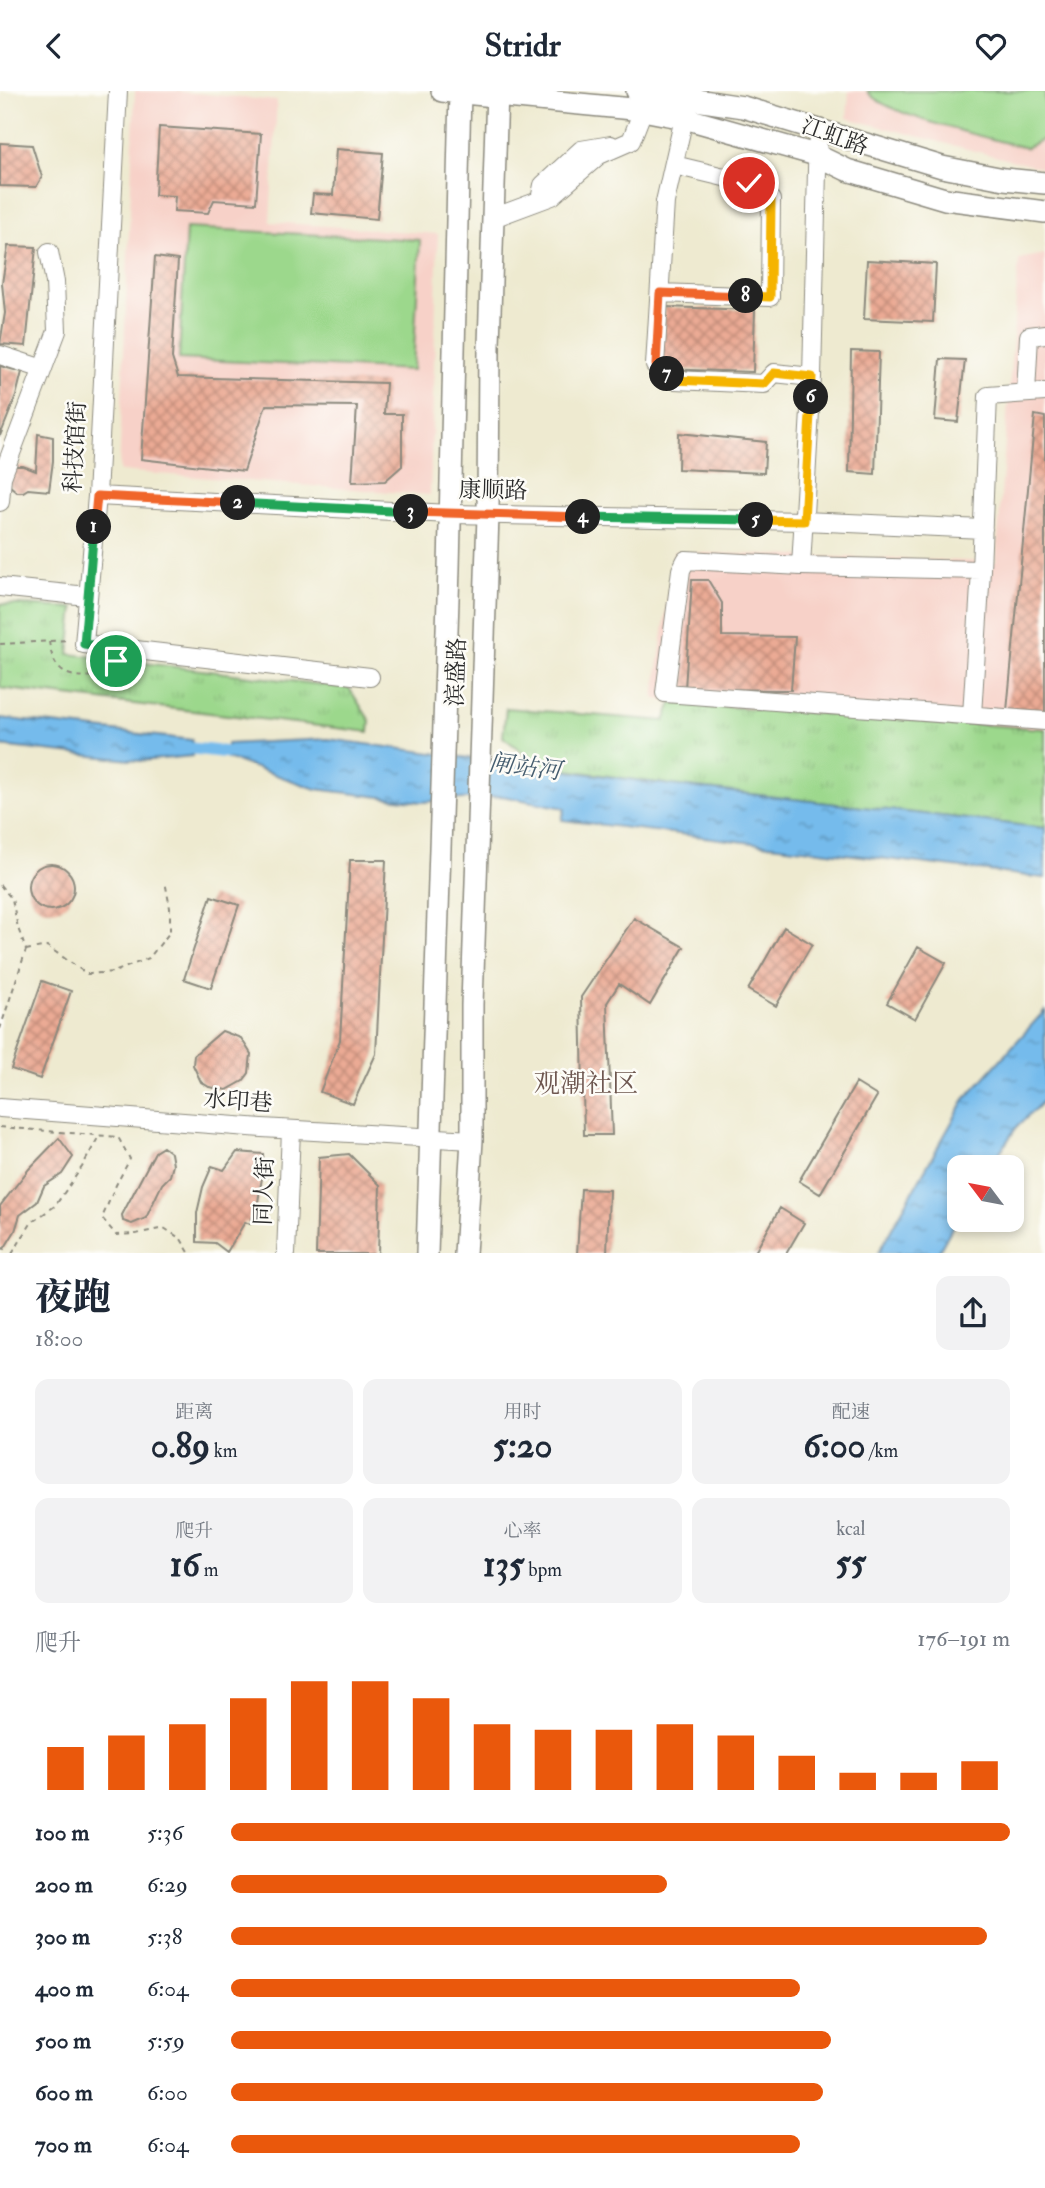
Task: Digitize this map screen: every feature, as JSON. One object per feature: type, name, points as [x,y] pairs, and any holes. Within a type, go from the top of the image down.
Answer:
[{"type":"main road","name":"江虹路","points":[[454,92],[743,107],[942,167],[1004,179],[1045,183]]},
{"type":"main road","name":"滨盛路","points":[[427,1253],[449,568],[454,92]]},
{"type":"main road","name":"滨盛路","points":[[465,1253],[472,1140],[472,1005],[488,515],[489,345],[497,94]]},
{"type":"main road","name":"江虹路","points":[[640,100],[684,118],[816,155],[847,170],[945,199],[1045,212]]},
{"type":"street","name":"科技馆街","points":[[84,639],[97,496],[118,91]]},
{"type":"street","points":[[493,218],[552,196],[599,155],[631,141],[640,100]]},
{"type":"street","points":[[684,118],[665,202],[656,365],[675,380],[764,384],[774,373],[812,377]]},
{"type":"street","points":[[801,566],[817,267],[818,128]]},
{"type":"street","points":[[660,293],[770,297],[771,200],[763,189],[749,183],[674,165]]},
{"type":"street","points":[[0,502],[2,477],[57,331],[55,282],[49,252]]},
{"type":"street","points":[[1026,393],[1029,336],[1045,334]]},
{"type":"street","points":[[0,355],[43,369]]},
{"type":"street","points":[[972,715],[982,570],[988,395],[1045,392]]},
{"type":"street","name":"康顺路","points":[[97,496],[450,514],[804,521],[983,529]]},
{"type":"street","points":[[982,570],[801,566],[686,559],[681,570],[665,693],[1045,721]]},
{"type":"street","points":[[0,587],[87,596]]},
{"type":"street","points":[[84,639],[84,644],[370,677]]},
{"type":"street","name":"水印巷","points":[[0,1108],[291,1130],[472,1140]]},
{"type":"street","name":"同人街","points":[[286,1253],[291,1130]]},
{"type":"path","points":[[0,644],[84,639]]},
{"type":"path","points":[[49,641],[52,661],[61,671],[84,677],[103,675],[124,649]]},
{"type":"path","points":[[26,950],[47,946],[87,974],[114,972],[149,958],[170,932],[170,908],[165,881]]},
{"type":"path","points":[[0,885],[12,899],[26,950],[0,1029]]},
{"type":"path","points":[[0,1127],[118,1137],[130,1159],[102,1218],[116,1234],[136,1234],[164,1228],[181,1239],[189,1253]]},
{"type":"path","points":[[13,1253],[32,1222],[55,1206],[100,1135]]},
{"type":"shaded area","points":[[135,91],[174,91],[277,101],[270,222],[438,234],[430,495],[119,471]]},
{"type":"shaded area","points":[[849,91],[1045,91],[1045,169],[847,118]]},
{"type":"shaded area","points":[[1045,254],[1045,729],[672,703],[654,698],[674,552],[996,562],[1019,259]]},
{"type":"green space","points":[[867,91],[1045,91],[1045,138],[1026,148],[915,117],[877,100]]},
{"type":"green space","points":[[186,228],[420,240],[413,370],[179,359]]},
{"type":"green space","points":[[0,604],[74,608],[69,654],[349,688],[370,721],[369,732],[0,688]]},
{"type":"green space","points":[[672,703],[1045,729],[1045,828],[671,785],[541,766],[503,737],[506,708],[665,721]]},
{"type":"water","points":[[0,718],[192,740],[192,756],[140,761],[0,746]]},
{"type":"water","points":[[328,739],[671,785],[1045,828],[1045,878],[562,820],[565,808],[502,796],[422,802],[316,789],[227,758],[227,744]]},
{"type":"water","points":[[1045,1010],[1045,1099],[1016,1128],[998,1155],[947,1155],[947,1232],[950,1232],[938,1253],[878,1253],[965,1099]]},
{"type":"building","points":[[159,127],[261,134],[256,203],[214,200],[208,213],[174,211],[175,196],[155,195]]},
{"type":"building","points":[[0,143],[32,145],[42,177],[36,187],[0,186]]},
{"type":"building","points":[[336,149],[383,153],[377,219],[311,213],[313,194],[333,195]]},
{"type":"building","points":[[8,246],[36,247],[26,346],[0,344],[5,313],[2,283]]},
{"type":"building","points":[[155,257],[178,260],[172,358],[178,377],[386,383],[384,414],[402,414],[402,466],[385,481],[352,482],[357,406],[266,405],[244,471],[141,459]]},
{"type":"building","points":[[867,260],[936,264],[933,322],[864,319]]},
{"type":"building","points":[[664,307],[755,310],[753,372],[661,369]]},
{"type":"building","points":[[851,351],[879,352],[875,474],[849,472]]},
{"type":"building","points":[[940,359],[965,360],[958,422],[935,420]]},
{"type":"building","points":[[0,366],[22,372],[16,396],[0,436]]},
{"type":"building","points":[[1035,415],[1045,417],[1045,716],[1007,711]]},
{"type":"building","points":[[679,433],[766,442],[764,473],[678,469]]},
{"type":"building","points":[[38,434],[53,437],[49,491],[28,489],[17,492],[9,485],[9,475],[16,466],[36,471]]},
{"type":"building","points":[[692,580],[708,580],[722,603],[722,636],[795,637],[791,690],[685,689]]},
{"type":"building","points":[[350,860],[386,860],[376,1054],[353,1104],[320,1092],[340,1040]]},
{"type":"building","points":[[51,864],[67,871],[74,887],[67,903],[51,910],[35,903],[28,887],[35,871]]},
{"type":"building","points":[[211,896],[239,905],[211,988],[184,979]]},
{"type":"building","points":[[634,918],[684,947],[650,1005],[619,984],[607,1003],[612,1135],[584,1135],[581,997]]},
{"type":"building","points":[[784,927],[812,944],[776,1006],[748,990]]},
{"type":"building","points":[[918,947],[946,963],[915,1019],[887,1003]]},
{"type":"building","points":[[42,981],[71,991],[40,1079],[11,1069]]},
{"type":"building","points":[[222,1031],[241,1038],[251,1054],[249,1073],[243,1081],[227,1090],[209,1087],[201,1082],[193,1065],[194,1055]]},
{"type":"building","points":[[856,1083],[877,1096],[820,1194],[799,1181]]},
{"type":"building","points":[[59,1138],[73,1157],[62,1174],[44,1186],[37,1202],[20,1215],[15,1231],[4,1249],[0,1247],[0,1206],[29,1169]]},
{"type":"building","points":[[163,1147],[171,1153],[173,1165],[170,1176],[162,1184],[146,1218],[132,1224],[123,1221],[122,1215],[155,1152]]},
{"type":"building","points":[[237,1152],[263,1154],[264,1166],[258,1202],[250,1224],[245,1222],[227,1252],[215,1243],[197,1242],[197,1213],[203,1187],[212,1166],[224,1170]]},
{"type":"building","points":[[349,1154],[380,1185],[378,1253],[316,1253],[319,1157]]},
{"type":"building","points":[[581,1189],[609,1190],[607,1253],[577,1253]]},
{"type":"building","points":[[780,1208],[804,1223],[787,1253],[755,1253]]},
{"type":"waterway","name":"闸站河","points":[[178,747],[243,754]]},
{"type":"district","name":"观潮社区","points":[[586,1084]]},
{"type":"route","points":[[116,661],[124,649],[84,644],[97,496],[450,514],[804,521],[812,377],[774,373],[764,384],[675,380],[656,365],[660,293],[770,297],[771,200],[763,189],[749,183]]}]
